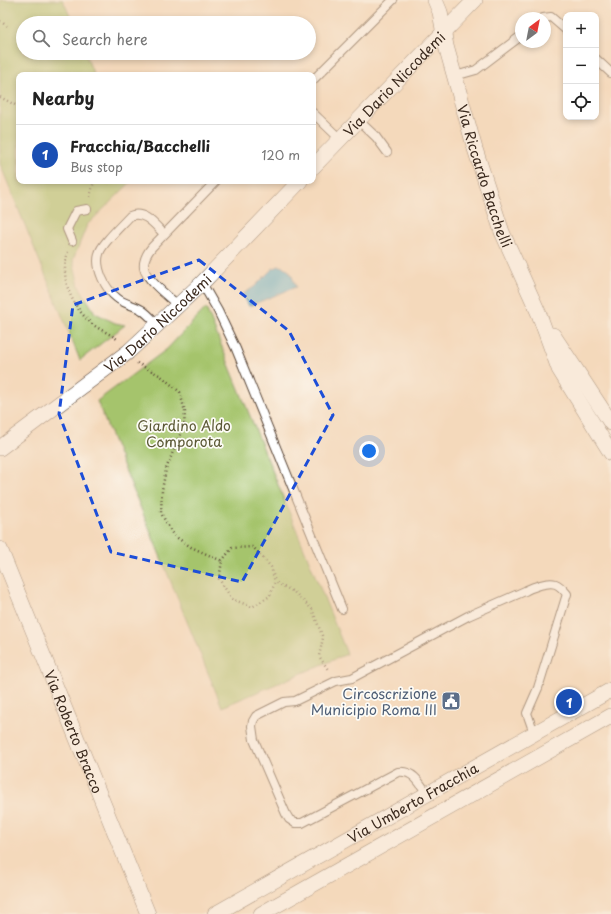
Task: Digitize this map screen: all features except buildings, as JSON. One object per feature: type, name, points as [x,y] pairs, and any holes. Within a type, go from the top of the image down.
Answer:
[{"type":"street","name":"Via Riccardo Bacchelli","points":[[435,0],[440,12],[446,46],[475,149],[502,232],[540,314],[560,369],[611,454]]},
{"type":"street","name":"Via Dario Niccodemi","points":[[316,164],[475,0]]},
{"type":"street","name":"Via Dario Niccodemi","points":[[0,448],[118,360],[158,325],[202,283],[297,184]]},
{"type":"street","name":"Via Riccardo Bacchelli","points":[[540,314],[611,423]]},
{"type":"street","name":"Via Roberto Bracco","points":[[0,549],[148,914]]},
{"type":"street","name":"Via Umberto Fracchia","points":[[215,914],[611,690]]},
{"type":"street","name":"Via Umberto Fracchia","points":[[261,914],[611,716]]},
{"type":"lane","points":[[316,77],[393,0]]},
{"type":"lane","points":[[551,17],[563,27]]},
{"type":"lane","points":[[455,76],[476,70],[515,41]]},
{"type":"lane","points":[[599,62],[611,73]]},
{"type":"lane","points":[[316,116],[340,139]]},
{"type":"lane","points":[[358,120],[376,137],[387,152]]},
{"type":"lane","points":[[179,306],[148,277],[144,269],[145,261],[147,254],[164,234],[213,184]]},
{"type":"lane","points":[[72,241],[67,229],[76,211],[87,209]]},
{"type":"lane","points":[[158,325],[141,310],[116,298],[106,287],[101,276],[99,253],[105,243],[130,216],[136,213],[142,214],[164,234]]},
{"type":"lane","points":[[202,283],[218,311],[236,349],[342,608]]},
{"type":"lane","points":[[427,794],[413,775],[405,772],[398,772],[302,823],[295,823],[289,819],[282,807],[254,740],[252,726],[253,721],[256,716],[284,702],[295,701],[336,681],[352,678],[468,616],[529,588],[550,582],[560,586],[568,594],[538,688],[527,713],[534,733]]},
{"type":"path","points":[[0,21],[7,26]]},
{"type":"path","points":[[0,97],[16,105]]},
{"type":"path","points":[[87,209],[93,184]]},
{"type":"path","points":[[72,241],[64,267],[67,286],[71,297],[92,323],[112,335],[120,342]]},
{"type":"path","points":[[143,367],[161,376],[180,392],[185,412],[184,425],[166,469],[162,490],[161,513],[173,535],[191,547],[222,561]]},
{"type":"path","points":[[253,547],[271,567],[275,582],[270,596],[252,607],[232,599],[219,580],[222,561],[232,548],[253,547]]},
{"type":"path","points":[[275,582],[294,592],[312,609],[323,638],[319,656],[336,681]]},
{"type":"highlighted area","points":[[199,260],[289,331],[333,415],[242,582],[111,552],[59,414],[73,305]]},
{"type":"green space","points":[[0,0],[63,0],[70,16],[16,16],[16,60],[88,60],[93,72],[16,72],[16,184],[129,184],[87,225],[73,260],[79,286],[95,313],[115,323],[125,325],[80,360],[0,164]]},
{"type":"green space","name":"Giardino Aldo Comporota","points":[[206,308],[347,654],[222,707],[97,401],[167,349]]},
{"type":"water","points":[[279,266],[289,270],[296,287],[249,306],[243,294],[254,287],[272,269]]},
{"type":"place","name":"Circoscrizione Municipio Roma III","points":[[451,701]]},
{"type":"place","name":"Fracchia/Bacchelli","points":[[569,702]]}]
